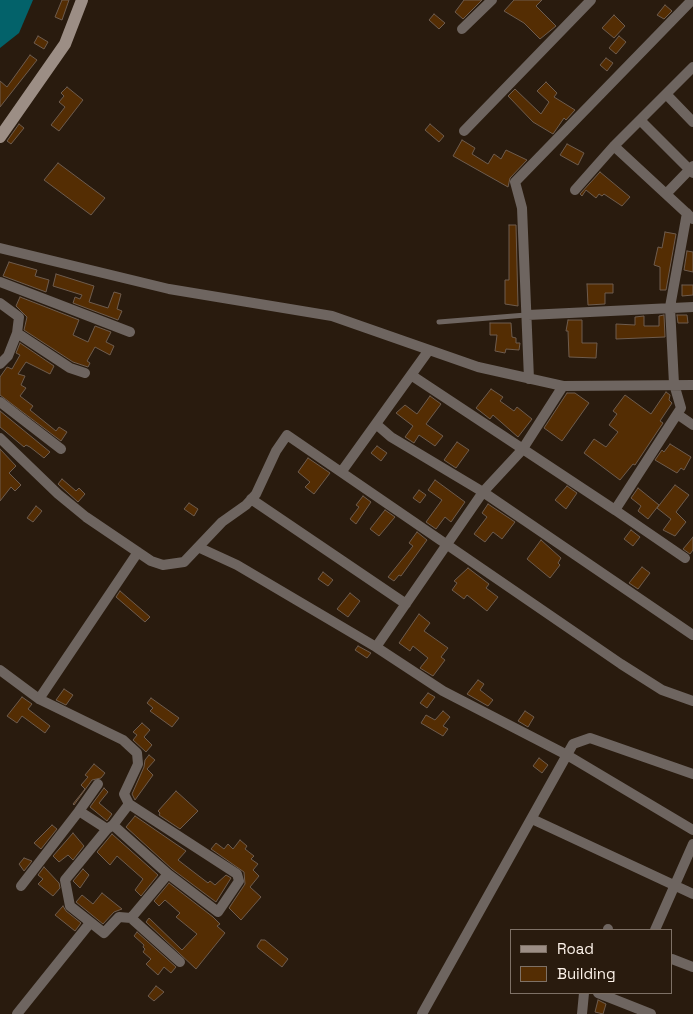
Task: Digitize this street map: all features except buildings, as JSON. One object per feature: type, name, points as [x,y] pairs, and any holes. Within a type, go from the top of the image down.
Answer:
[{"type":"main road","points":[[0,137],[64,44],[82,0]]},
{"type":"street","points":[[462,29],[492,0]]},
{"type":"street","points":[[464,131],[591,0]]},
{"type":"street","points":[[529,379],[528,315],[522,208],[515,182],[692,0]]},
{"type":"street","points":[[575,190],[614,146],[693,67]]},
{"type":"street","points":[[666,94],[693,122]]},
{"type":"street","points":[[640,120],[692,169],[666,194]]},
{"type":"street","points":[[614,146],[690,216],[670,308],[674,384],[681,408],[615,510]]},
{"type":"street","points":[[0,248],[169,288],[332,316],[478,367],[563,386],[693,385]]},
{"type":"street","points":[[0,282],[130,332]]},
{"type":"street","points":[[0,303],[19,318],[17,333],[8,356],[0,364]]},
{"type":"street","points":[[528,315],[693,307]]},
{"type":"street","points":[[17,333],[70,368],[86,373]]},
{"type":"street","points":[[342,471],[429,350]]},
{"type":"street","points":[[411,375],[685,558]]},
{"type":"street","points":[[376,647],[483,492],[522,450],[563,386]]},
{"type":"street","points":[[0,402],[61,449]]},
{"type":"street","points":[[677,414],[693,425]]},
{"type":"street","points":[[376,424],[391,437],[483,492],[693,635]]},
{"type":"street","points":[[0,438],[58,494],[151,561],[163,565],[184,562],[200,548],[222,522],[251,500],[287,435],[654,685],[693,701]]},
{"type":"street","points":[[251,500],[406,604]]},
{"type":"street","points":[[200,548],[237,565],[376,647],[443,691],[567,756],[693,830]]},
{"type":"street","points":[[39,699],[138,552]]},
{"type":"street","points":[[0,670],[39,699],[123,740],[137,753],[138,764],[124,794],[129,804],[237,874],[239,881],[218,912],[110,827],[79,811]]},
{"type":"street","points":[[422,1014],[574,744],[590,738],[693,774]]},
{"type":"street","points":[[21,886],[98,784]]},
{"type":"street","points":[[129,804],[65,880],[70,906],[104,933],[119,917],[131,918],[180,962]]},
{"type":"street","points":[[532,818],[693,894]]},
{"type":"street","points":[[655,929],[693,844]]},
{"type":"street","points":[[131,918],[168,874]]},
{"type":"street","points":[[17,1014],[68,947],[90,923]]},
{"type":"street","points":[[673,959],[693,967]]},
{"type":"street","points":[[582,1014],[584,994]]},
{"type":"street","points":[[601,994],[651,1014]]},
{"type":"lane","points":[[439,322],[528,315]]},
{"type":"water","points":[[0,0],[33,0],[19,33],[0,48]]}]
